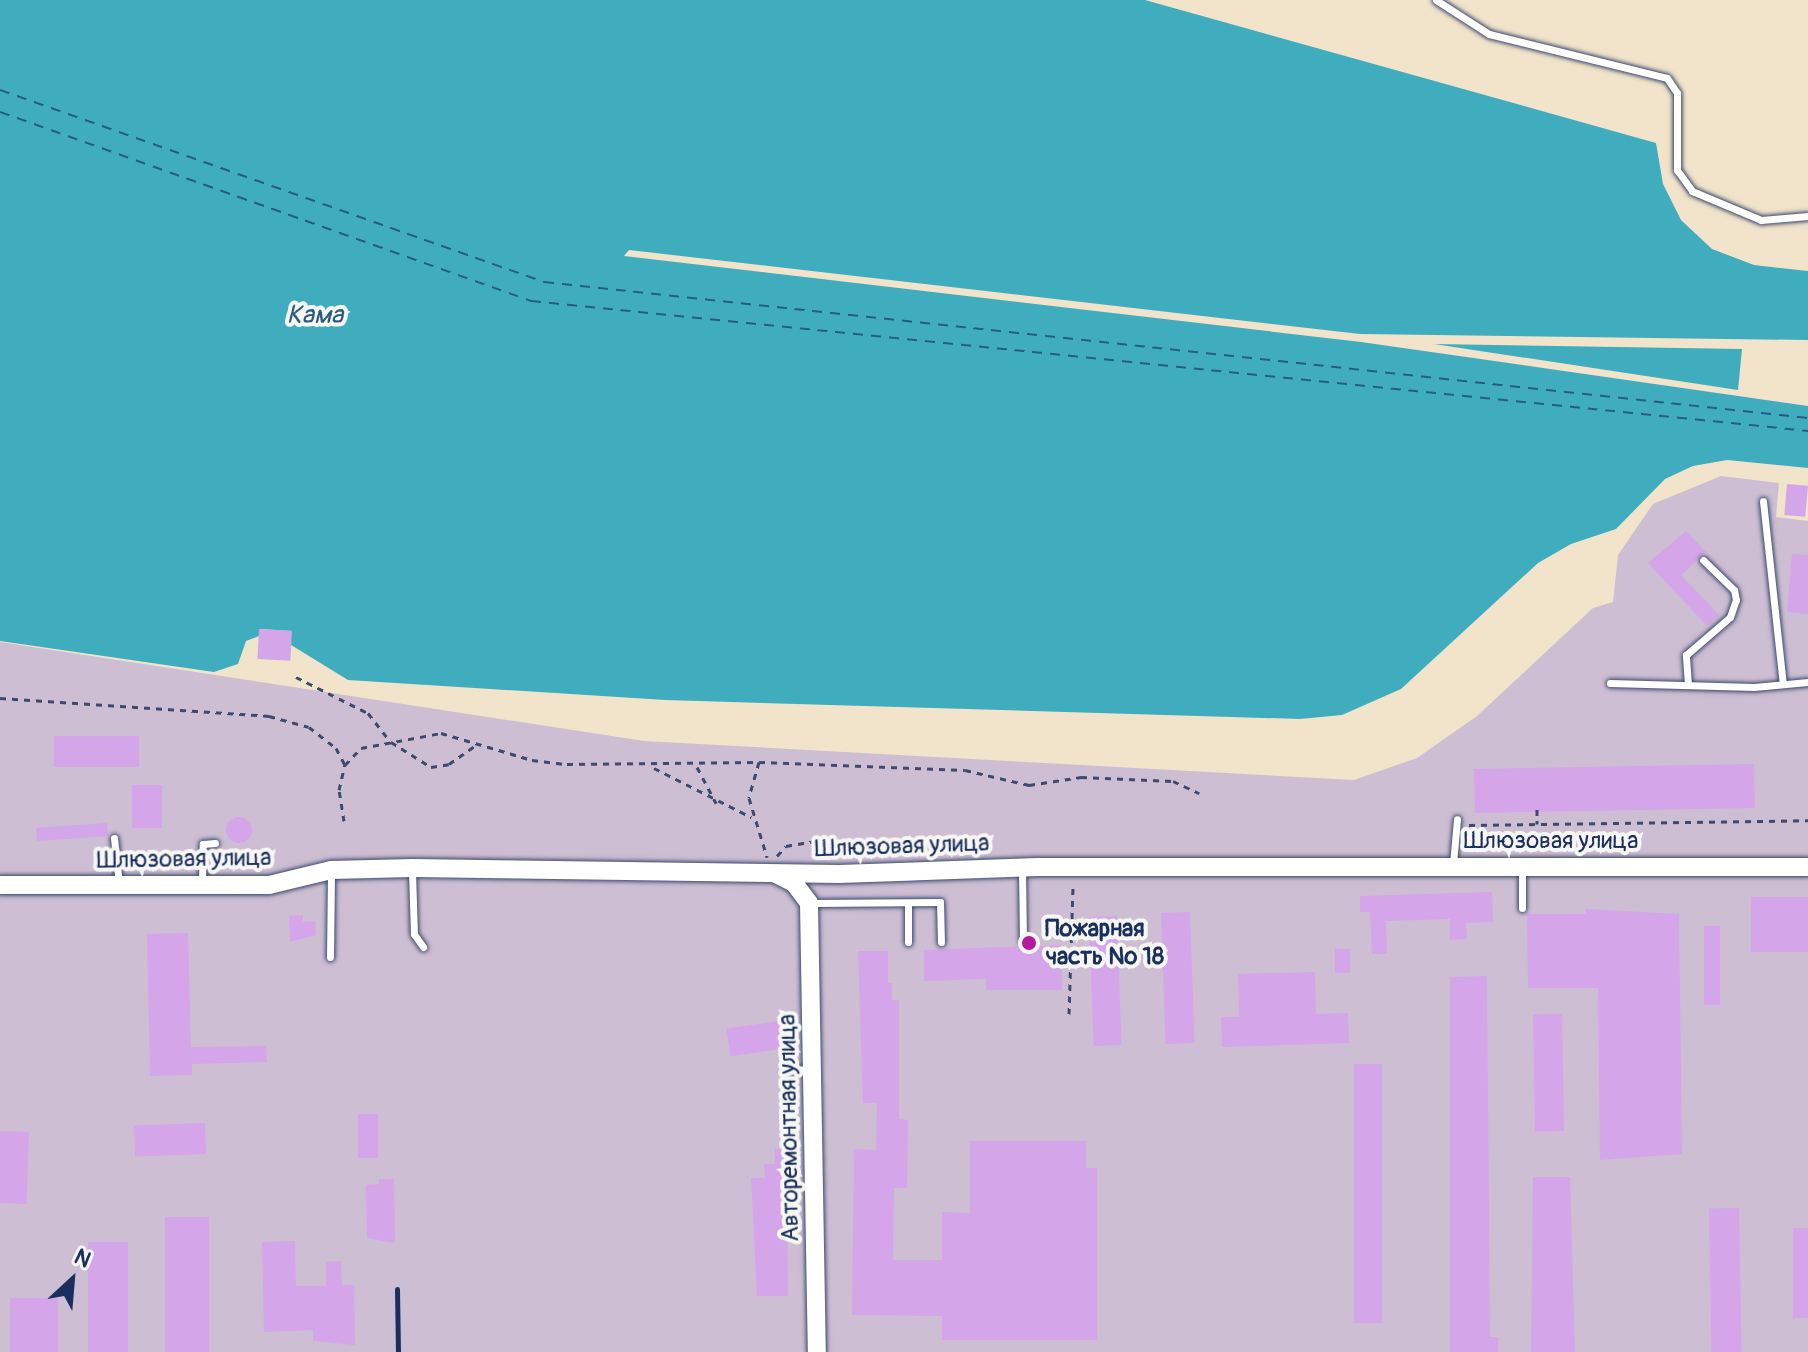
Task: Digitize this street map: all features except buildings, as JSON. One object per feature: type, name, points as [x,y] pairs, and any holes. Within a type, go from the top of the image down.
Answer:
[{"type":"street","name":"Шлюзовая улица","points":[[0,885],[269,885],[331,870],[412,868],[839,874],[1022,867],[1453,864],[1808,867]]},
{"type":"street","points":[[774,872],[794,883],[809,903],[839,874]]},
{"type":"street","name":"Авторемонтная улица","points":[[809,903],[817,1352]]},
{"type":"lane","points":[[1436,0],[1489,34],[1667,78],[1677,93],[1677,170],[1692,191],[1761,220],[1808,216]]},
{"type":"lane","points":[[1763,501],[1783,684]]},
{"type":"lane","points":[[1688,685],[1686,655],[1730,617],[1736,600],[1734,590],[1703,560]]},
{"type":"lane","points":[[1610,683],[1808,682]]},
{"type":"lane","points":[[1453,864],[1457,822]]},
{"type":"lane","points":[[114,838],[119,885]]},
{"type":"lane","points":[[202,885],[203,844],[215,843]]},
{"type":"lane","points":[[1522,865],[1522,908]]},
{"type":"lane","points":[[1022,867],[1023,941]]},
{"type":"lane","points":[[412,868],[414,934],[423,947]]},
{"type":"lane","points":[[330,957],[331,870]]},
{"type":"lane","points":[[809,903],[940,902],[941,942]]},
{"type":"lane","points":[[908,903],[908,942]]},
{"type":"lane","points":[[786,1070],[811,1069]]},
{"type":"path","points":[[296,677],[368,713],[391,742],[431,767],[449,764],[477,744]]},
{"type":"path","points":[[0,698],[269,716],[309,727],[336,748],[345,765]]},
{"type":"path","points":[[344,821],[339,790],[345,765],[361,748],[441,733],[532,760],[652,767],[759,762],[965,770],[1029,785],[1081,777],[1173,781],[1199,793]]},
{"type":"path","points":[[759,762],[749,798],[751,817],[770,865],[786,846],[832,838]]},
{"type":"path","points":[[652,767],[716,803],[751,817]]},
{"type":"path","points":[[697,767],[716,803]]},
{"type":"path","points":[[1537,809],[1537,824]]},
{"type":"path","points":[[1457,822],[1537,824],[1808,820]]},
{"type":"path","points":[[1069,1014],[1073,884]]},
{"type":"shaded area","points":[[1721,476],[1779,483],[1776,517],[1808,521],[1808,1352],[0,1352],[0,642],[644,741],[1354,780],[1417,758],[1477,716],[1593,608],[1613,602],[1618,555],[1653,504]]},
{"type":"water","name":"Кама","points":[[0,0],[1145,0],[1656,143],[1663,184],[1681,220],[1712,249],[1754,265],[1808,271],[1808,340],[1360,334],[629,250],[624,256],[1361,342],[1808,406],[1808,468],[1727,460],[1693,466],[1665,479],[1616,529],[1571,544],[1538,563],[1401,689],[1342,715],[1300,719],[665,700],[348,680],[291,645],[291,631],[260,629],[259,636],[246,641],[238,664],[214,672],[0,641]]},
{"type":"water","points":[[1434,344],[1742,349],[1738,390]]},
{"type":"ferry route","points":[[0,90],[544,282],[1808,418]]},
{"type":"ferry route","points":[[0,112],[531,301],[1808,431]]},
{"type":"railway","points":[[397,1289],[398,1352]]},
{"type":"place","name":"Пожарная часть № 18","points":[[1029,943]]}]
